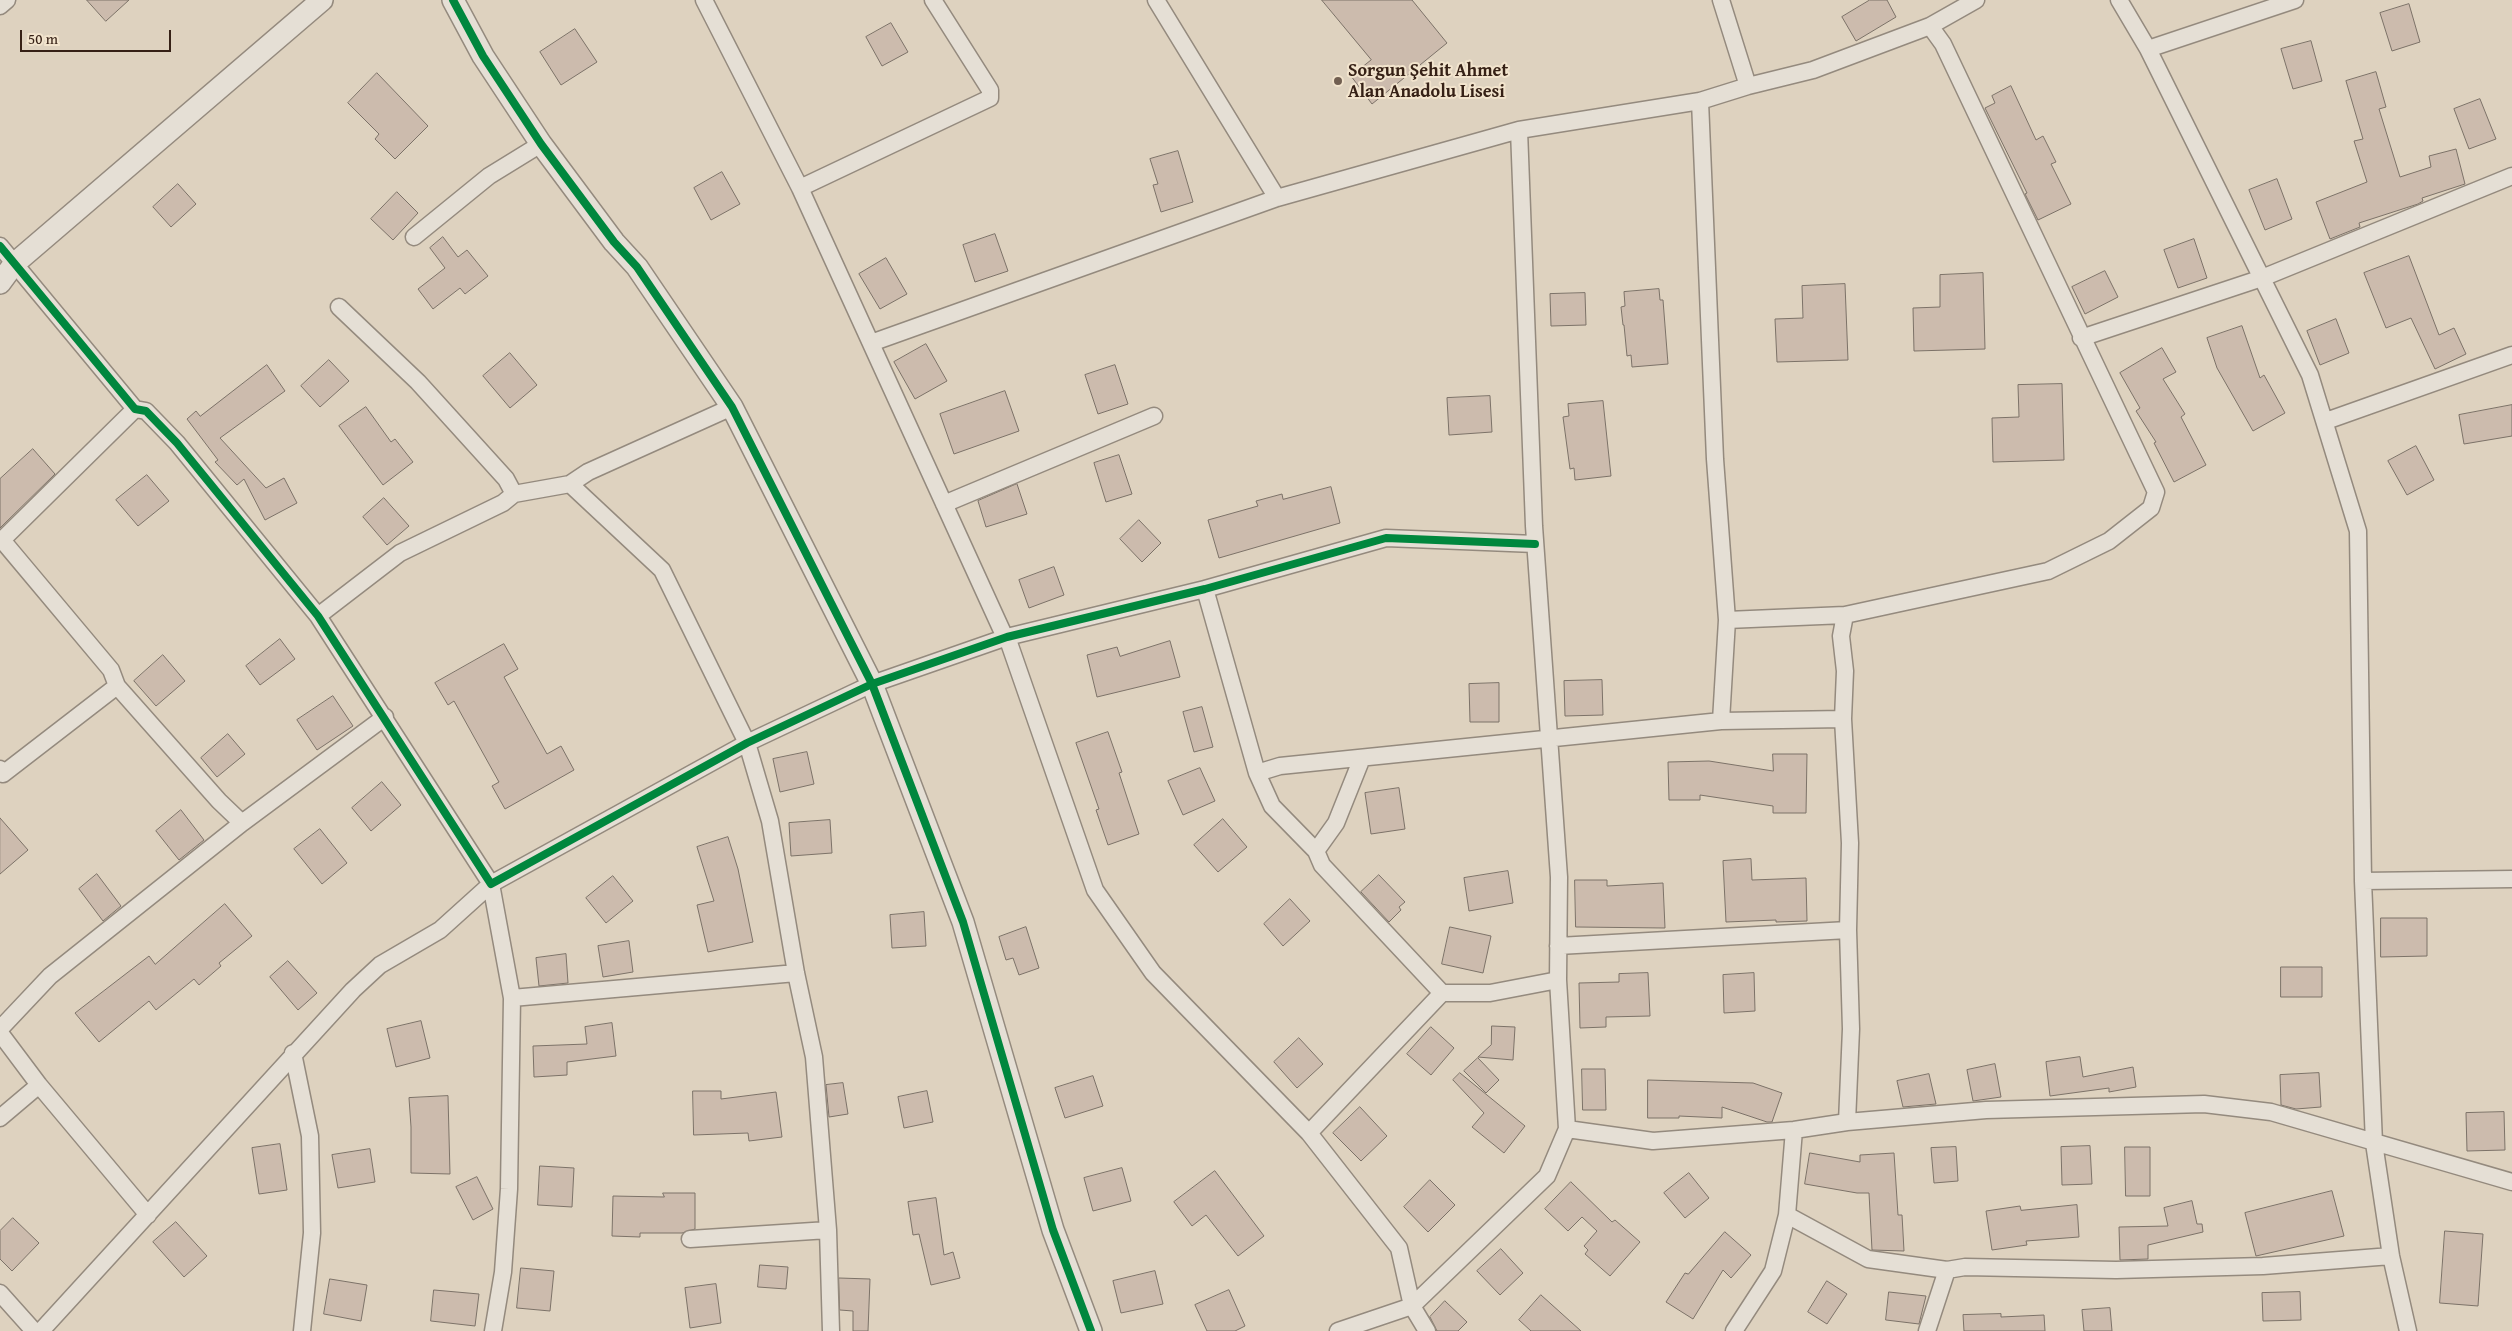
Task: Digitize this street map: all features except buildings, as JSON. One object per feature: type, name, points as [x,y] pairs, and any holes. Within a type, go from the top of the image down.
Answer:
[{"type":"street","points":[[0,6],[7,0]]},
{"type":"street","points":[[0,283],[14,264],[322,0]]},
{"type":"street","points":[[453,0],[483,56],[541,144],[614,242],[637,267],[732,407],[872,684],[963,922],[1054,1230],[1091,1331]]},
{"type":"street","points":[[704,0],[800,188],[1003,633],[1007,638],[1096,890],[1153,973],[1309,1133],[1399,1248],[1412,1306],[1427,1331]]},
{"type":"street","points":[[800,188],[990,98],[990,90],[934,0]]},
{"type":"street","points":[[1156,0],[1277,198]]},
{"type":"street","points":[[1721,0],[1748,86]]},
{"type":"street","points":[[871,343],[1277,198],[1519,130],[1700,101],[1748,86],[1813,70],[1930,26],[1976,0]]},
{"type":"street","points":[[2119,0],[2148,50],[2310,375],[2326,421],[2358,530],[2363,881],[2374,1143],[2391,1256],[2408,1331]]},
{"type":"street","points":[[2148,50],[2295,0]]},
{"type":"street","points":[[1726,620],[1845,615],[2048,571],[2108,542],[2151,508],[2156,492],[2081,338],[1943,44],[1930,26]]},
{"type":"street","points":[[1700,101],[1715,460],[1726,620],[1721,721]]},
{"type":"street","points":[[1338,1331],[1412,1306],[1547,1176],[1567,1129],[1558,980],[1559,877],[1535,544],[1519,130]]},
{"type":"street","points":[[414,237],[489,176],[541,144]]},
{"type":"street","points":[[2081,338],[2262,278],[2512,176]]},
{"type":"street","points":[[0,246],[135,409],[146,411],[178,443],[318,616],[385,717],[491,884],[512,998],[508,1190],[503,1272],[493,1331]]},
{"type":"street","points":[[339,306],[418,382],[506,479],[514,494]]},
{"type":"street","points":[[2326,421],[2512,355]]},
{"type":"street","points":[[318,616],[400,553],[503,503],[514,494],[570,484],[588,472],[732,407]]},
{"type":"street","points":[[135,409],[1,541],[111,670],[117,686],[219,801],[242,823]]},
{"type":"street","points":[[944,504],[1154,416]]},
{"type":"street","points":[[570,484],[662,570],[747,743],[770,820],[796,973],[814,1057],[828,1230],[831,1331]]},
{"type":"street","points":[[41,1331],[63,1304],[148,1215],[293,1053],[353,990],[380,966],[440,930],[491,884],[747,743],[872,684],[1007,638],[1206,589],[1386,538],[1535,544]]},
{"type":"street","points":[[1206,589],[1257,773],[1272,806],[1316,850],[1322,865],[1442,993]]},
{"type":"street","points":[[1845,615],[1841,636],[1845,671],[1843,719],[1850,843],[1848,930],[1851,1029],[1847,1122]]},
{"type":"street","points":[[1,773],[117,686]]},
{"type":"street","points":[[0,1029],[50,976],[242,823],[385,717]]},
{"type":"street","points":[[1257,773],[1280,766],[1721,721],[1843,719]]},
{"type":"street","points":[[1316,850],[1336,823],[1362,758]]},
{"type":"street","points":[[2363,881],[2512,878]]},
{"type":"street","points":[[1558,946],[1848,930]]},
{"type":"street","points":[[512,998],[796,973]]},
{"type":"street","points":[[1309,1133],[1442,993],[1490,993],[1558,980]]},
{"type":"street","points":[[0,1033],[39,1085],[148,1215]]},
{"type":"street","points":[[293,1053],[310,1136],[312,1233],[302,1331]]},
{"type":"street","points":[[0,1118],[39,1085]]},
{"type":"street","points":[[1567,1129],[1653,1141],[1794,1130],[1847,1122],[1986,1110],[2204,1104],[2271,1112],[2512,1182]]},
{"type":"street","points":[[1734,1331],[1773,1271],[1787,1215],[1794,1130]]},
{"type":"street","points":[[1787,1215],[1868,1259],[1947,1270],[1965,1267],[2116,1270],[2256,1266],[2391,1256]]},
{"type":"street","points":[[690,1239],[828,1230]]},
{"type":"street","points":[[1926,1331],[1947,1270]]},
{"type":"street","points":[[0,1293],[34,1331]]},
{"type":"cycle path","points":[[453,0],[483,56],[541,144],[614,242],[637,267],[732,407],[872,684],[963,922],[1053,1230],[1091,1331]]},
{"type":"cycle path","points":[[0,246],[135,409],[146,411],[177,443],[318,616],[491,884],[747,743],[872,684],[1007,637],[1205,589],[1386,538],[1535,544]]},
{"type":"place","name":"Sorgun Şehit Ahmet Alan Anadolu Lisesi","points":[[1338,81]]}]
